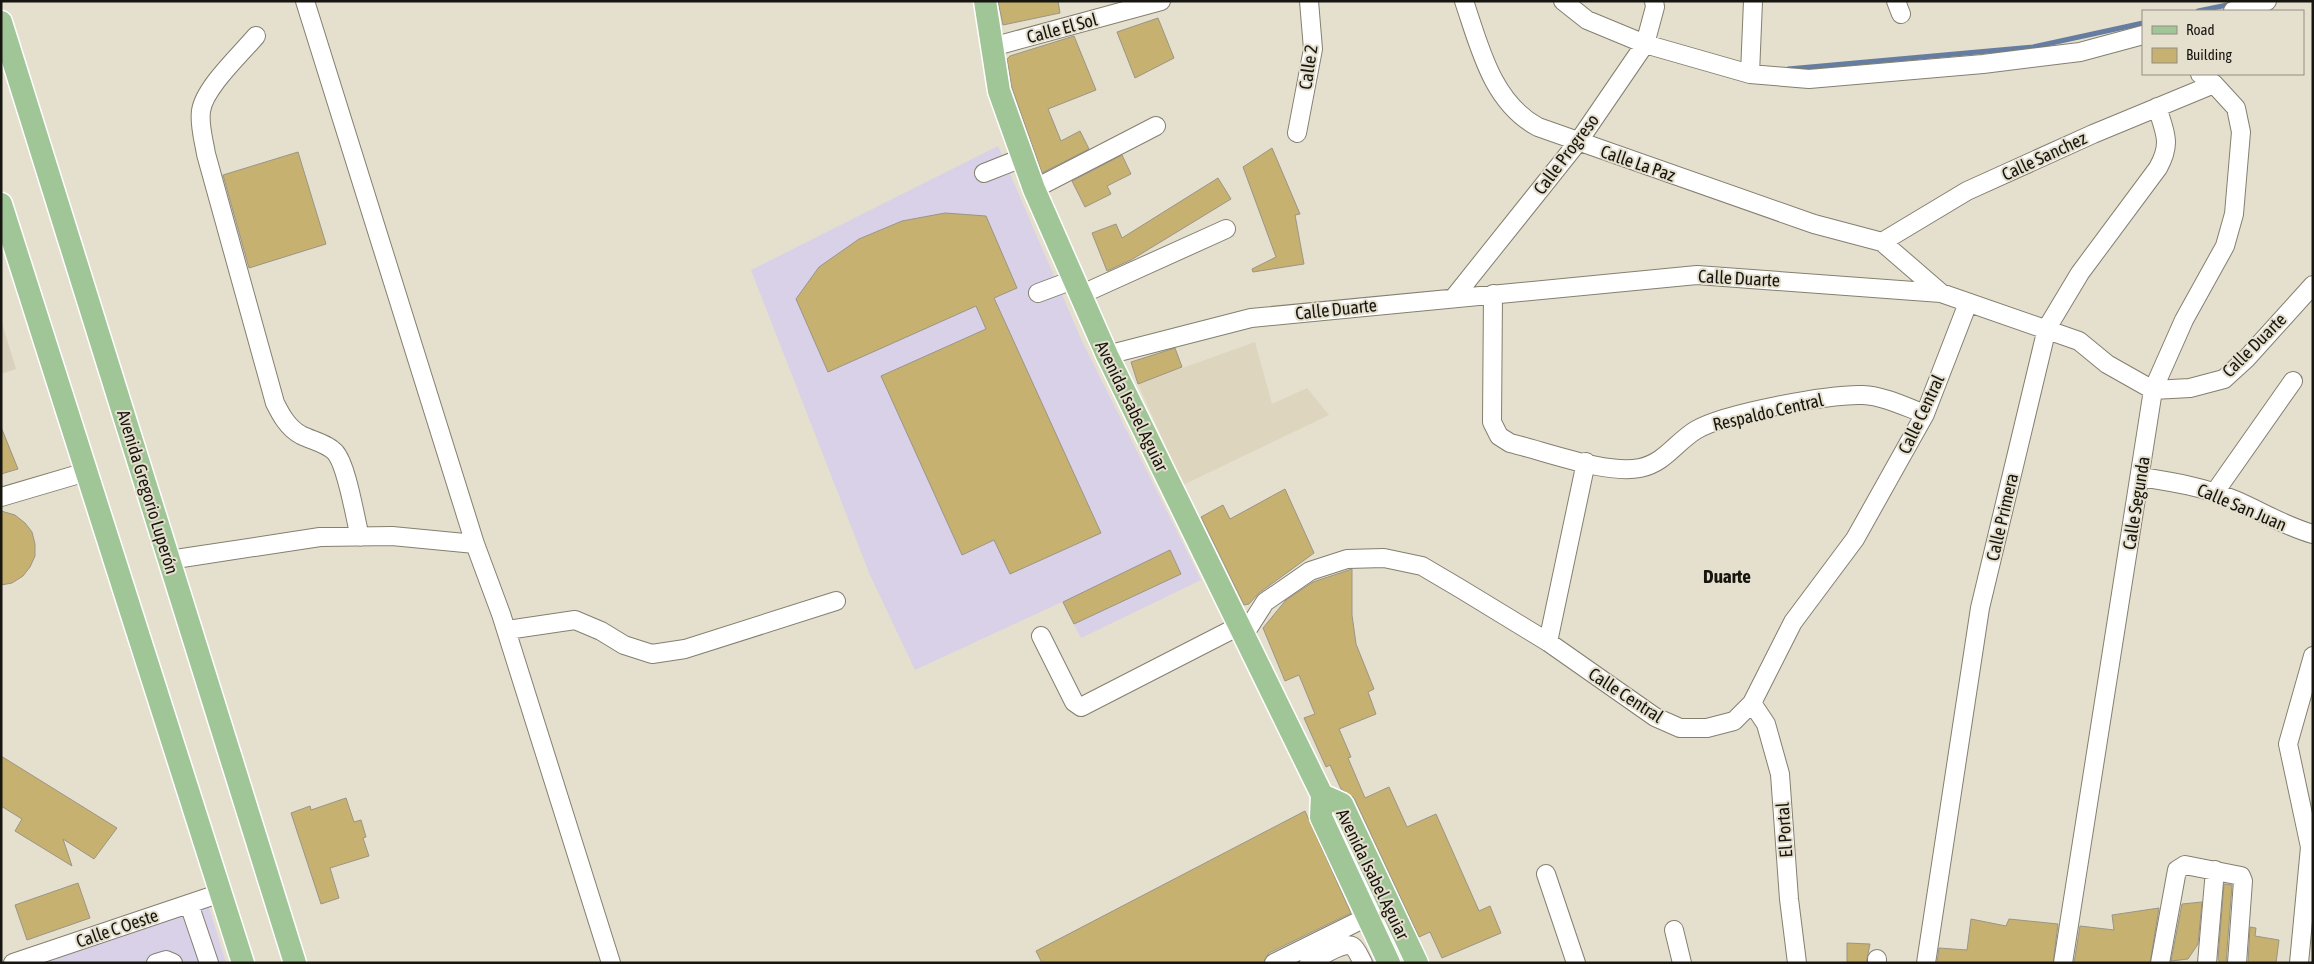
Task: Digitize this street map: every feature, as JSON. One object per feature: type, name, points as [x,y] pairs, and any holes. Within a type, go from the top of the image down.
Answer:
[{"type":"main road","name":"Avenida Isabel Aguiar","points":[[985,1],[1000,91],[1034,189],[1106,355],[1322,795],[1321,817],[1389,963]]},
{"type":"main road","name":"Avenida Gregorio Luperón","points":[[1,22],[294,963]]},
{"type":"main road","points":[[1,204],[243,963]]},
{"type":"main road","name":"Avenida Isabel Aguiar","points":[[1322,795],[1342,804],[1417,963]]},
{"type":"main road","points":[[1367,917],[1389,906]]},
{"type":"street","points":[[305,1],[475,544],[507,630],[611,963]]},
{"type":"street","name":"Calle El Sol","points":[[992,47],[1161,1]]},
{"type":"street","name":"Calle 2","points":[[1297,133],[1312,49],[1309,1]]},
{"type":"street","name":"Calle La Paz","points":[[1464,1],[1488,68],[1510,107],[1523,119],[1538,127],[1578,142],[1814,224],[1882,242]]},
{"type":"street","points":[[1563,1],[1587,20],[1646,44],[1750,74],[1809,79],[1983,64],[2080,52],[2142,35]]},
{"type":"street","name":"Calle Progreso","points":[[1455,296],[1578,142],[1646,44],[1655,7],[1654,1]]},
{"type":"street","points":[[1750,74],[1753,1]]},
{"type":"street","points":[[2236,10],[2267,1]]},
{"type":"street","points":[[256,36],[202,103],[200,113],[206,154],[275,403],[289,425],[301,434],[321,442],[336,453],[342,464],[360,537]]},
{"type":"street","name":"Calle Sanchez","points":[[1882,242],[1967,191],[2157,107],[2207,79]]},
{"type":"street","name":"Calle Segunda","points":[[2063,963],[2153,390],[2184,320],[2225,246],[2234,214],[2242,132],[2236,108],[2207,79]]},
{"type":"street","name":"Calle Primera","points":[[1926,963],[1980,608],[2047,328],[2080,273],[2158,168],[2166,152],[2168,140],[2157,107]]},
{"type":"street","points":[[1034,189],[1156,126]]},
{"type":"street","points":[[984,173],[1022,158]]},
{"type":"street","points":[[1038,293],[1076,287],[1226,229]]},
{"type":"street","points":[[1882,242],[1941,293]]},
{"type":"street","name":"Calle Duarte","points":[[1106,355],[1251,318],[1455,296],[1697,275],[1941,293],[2047,328],[2079,341],[2107,364],[2153,390],[2190,388],[2224,379],[2247,358],[2313,285]]},
{"type":"street","name":"Respaldo Central","points":[[1492,294],[1492,410],[1495,429],[1499,436],[1510,443],[1626,470],[1656,463],[1696,430],[1713,422],[1749,413],[1836,397],[1865,395],[1926,414]]},
{"type":"street","name":"Calle Central","points":[[1241,630],[1265,602],[1310,571],[1347,558],[1384,558],[1422,566],[1548,642],[1655,717],[1680,728],[1707,728],[1734,722],[1752,703],[1793,622],[1855,539],[1926,414],[1968,303]]},
{"type":"street","points":[[2215,492],[2293,381]]},
{"type":"street","points":[[1548,642],[1586,462]]},
{"type":"street","points":[[1,497],[86,472]]},
{"type":"street","name":"Calle San Juan","points":[[2140,477],[2186,484],[2215,492],[2291,528],[2313,534]]},
{"type":"street","points":[[169,560],[320,537],[392,536],[475,544]]},
{"type":"street","points":[[507,630],[575,620],[601,631],[624,645],[652,654],[685,649],[836,601]]},
{"type":"street","points":[[1041,636],[1074,702],[1081,707],[1241,630]]},
{"type":"street","points":[[2299,963],[2310,847],[2288,744],[2313,656]]},
{"type":"street","name":"El Portal","points":[[1752,703],[1766,724],[1780,774],[1789,899],[1797,963]]},
{"type":"street","points":[[2160,963],[2177,870],[2185,865],[2237,874],[2243,881],[2238,963]]},
{"type":"street","points":[[2207,963],[2215,870]]},
{"type":"street","points":[[1546,874],[1576,963]]},
{"type":"street","name":"Calle C Oeste","points":[[13,963],[221,893]]},
{"type":"street","points":[[189,904],[209,963]]},
{"type":"street","points":[[1274,963],[1367,917]]},
{"type":"street","points":[[1674,930],[1682,963]]},
{"type":"street","points":[[1309,963],[1342,945],[1348,944],[1354,947],[1363,963]]},
{"type":"street","points":[[156,963],[166,960],[173,963]]},
{"type":"shaded area","points":[[998,146],[1082,341],[1201,580],[1081,638],[1062,602],[915,670],[870,575],[751,270]]},
{"type":"shaded area","points":[[1,320],[16,369],[1,374]]},
{"type":"shaded area","points":[[1255,342],[1272,404],[1307,388],[1329,415],[1183,485],[1138,384]]},
{"type":"shaded area","points":[[206,898],[226,963],[34,963]]},
{"type":"building","points":[[998,1],[1058,1],[1060,13],[1003,25]]},
{"type":"building","points":[[1158,18],[1174,58],[1135,78],[1117,32]]},
{"type":"building","points":[[1074,36],[1096,90],[1048,109],[1061,141],[1080,131],[1089,149],[1042,173],[1012,88],[1007,59],[1010,56]]},
{"type":"building","points":[[1272,148],[1300,214],[1295,215],[1304,264],[1253,272],[1252,269],[1276,257],[1243,167]]},
{"type":"building","points":[[298,152],[326,244],[249,268],[223,175]]},
{"type":"building","points":[[1122,155],[1131,174],[1107,186],[1111,194],[1085,207],[1072,181]]},
{"type":"building","points":[[1218,178],[1231,199],[1131,260],[1107,271],[1092,233],[1116,224],[1122,238]]},
{"type":"building","points":[[945,213],[986,216],[1017,288],[994,298],[1101,533],[1010,574],[994,540],[962,555],[881,376],[986,329],[976,306],[828,372],[796,299],[819,267],[859,239],[902,221]]},
{"type":"building","points":[[1175,348],[1182,367],[1138,384],[1131,362]]},
{"type":"building","points":[[1,427],[18,469],[1,474]]},
{"type":"building","points":[[1285,489],[1314,553],[1259,593],[1249,604],[1244,605],[1201,517],[1223,505],[1230,519]]},
{"type":"building","points":[[1,511],[15,515],[32,532],[35,556],[23,576],[12,583],[1,585]]},
{"type":"building","points":[[1170,550],[1181,574],[1074,624],[1063,602]]},
{"type":"building","points":[[1352,569],[1352,615],[1356,644],[1374,689],[1368,692],[1376,714],[1339,729],[1351,757],[1348,758],[1365,798],[1389,787],[1407,827],[1436,814],[1479,911],[1490,906],[1501,933],[1442,958],[1430,932],[1419,937],[1354,798],[1341,789],[1330,765],[1326,767],[1304,718],[1315,714],[1299,675],[1285,681],[1263,628],[1286,600],[1313,582]]},
{"type":"building","points":[[1,756],[117,828],[94,859],[63,839],[72,866],[15,831],[22,819],[1,806]]},
{"type":"building","points":[[346,798],[354,822],[361,820],[366,837],[363,838],[369,856],[330,868],[339,898],[321,904],[291,813],[310,806],[311,810]]},
{"type":"building","points":[[1305,811],[1351,913],[1269,953],[1263,963],[1042,963],[1036,951]]},
{"type":"building","points":[[78,883],[90,918],[27,940],[15,905]]},
{"type":"building","points":[[2224,884],[2232,885],[2226,963],[2220,963],[2218,959]]},
{"type":"building","points":[[2202,902],[2198,944],[2188,959],[2171,961],[2182,904]]},
{"type":"building","points":[[2159,908],[2150,963],[2074,963],[2080,926],[2114,930],[2112,915]]},
{"type":"building","points":[[1971,919],[2006,926],[2009,919],[2058,924],[2053,963],[1937,963],[1939,948],[1967,950]]},
{"type":"building","points":[[2250,927],[2256,928],[2255,936],[2279,940],[2276,963],[2248,963]]},
{"type":"building","points":[[1847,943],[1870,944],[1866,963],[1847,963]]},
{"type":"waterway","points":[[2203,10],[2232,4]]},
{"type":"waterway","points":[[1788,69],[2033,47],[2142,23]]},
{"type":"district","name":"Duarte","points":[[1727,576]]}]
